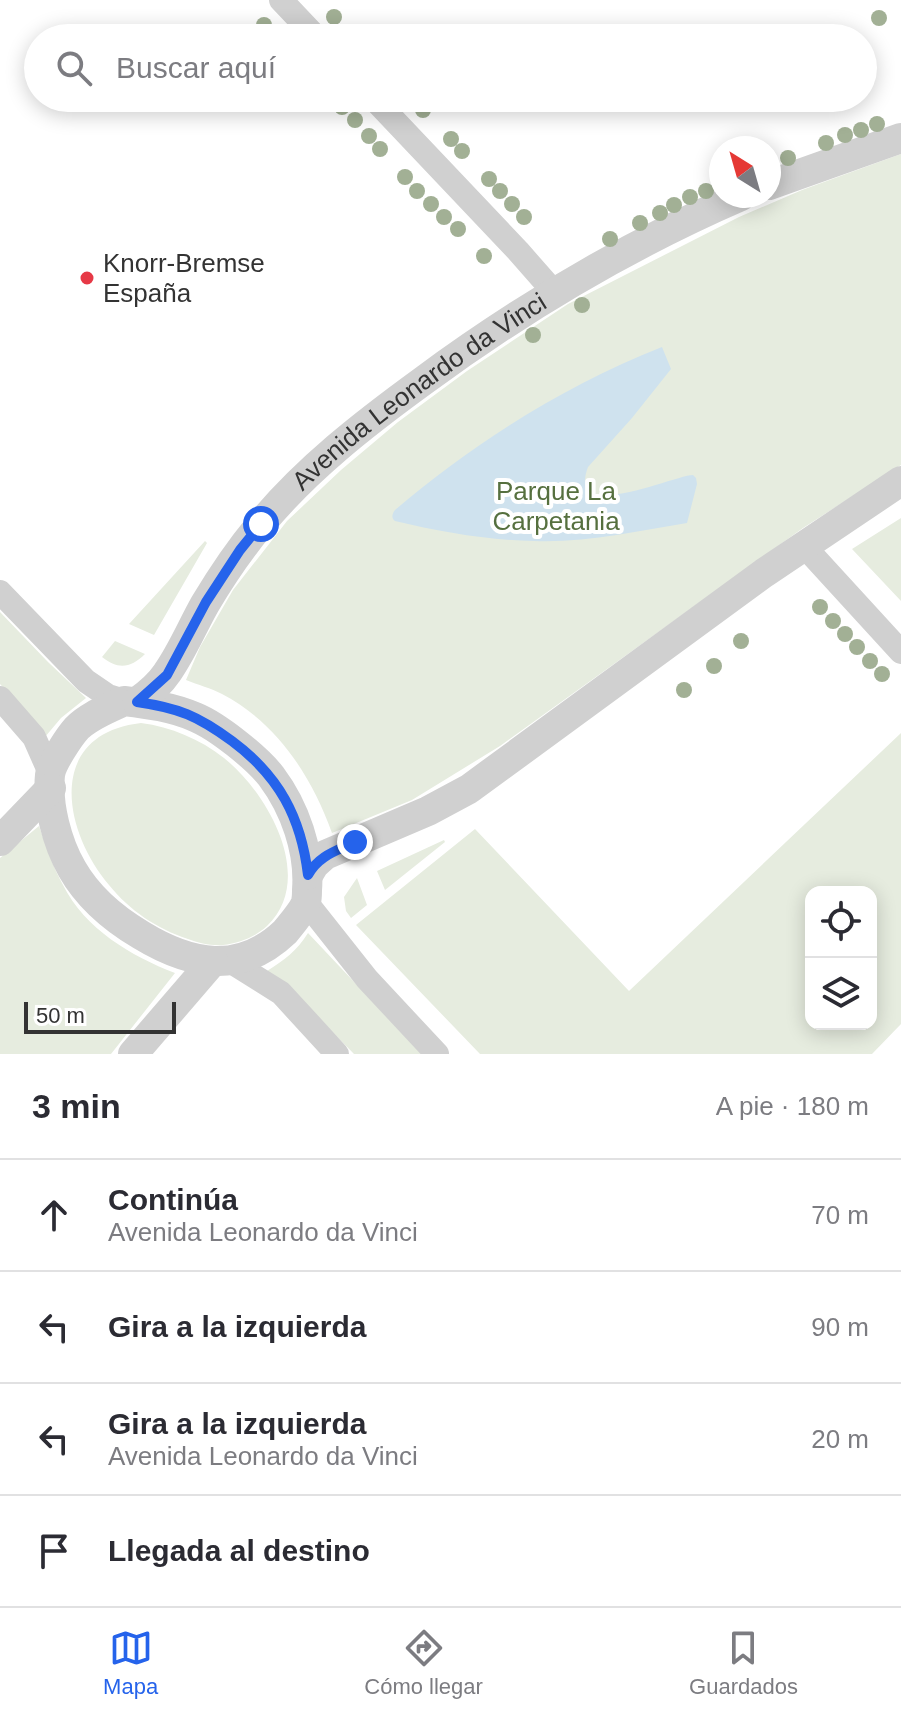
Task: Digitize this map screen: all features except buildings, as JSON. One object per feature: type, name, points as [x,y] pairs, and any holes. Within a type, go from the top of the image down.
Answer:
[{"type":"street","points":[[281,0],[304,24]]},
{"type":"street","points":[[386,112],[554,292]]},
{"type":"street","points":[[781,181],[901,138]]},
{"type":"street","name":"Avenida Leonardo da Vinci","points":[[130,702],[167,675],[206,602],[240,550],[293,487],[363,426],[454,358],[554,292],[669,228],[714,208]]},
{"type":"street","points":[[0,698],[34,737],[50,780],[52,814],[61,846],[73,870],[96,901],[124,925],[164,949],[199,961],[221,961],[259,952],[286,930],[307,889],[314,865],[325,855],[428,811],[469,789],[764,573],[901,481]]},
{"type":"street","points":[[804,546],[901,652]]},
{"type":"street","points":[[0,592],[86,681],[108,696],[164,706],[197,717],[250,755],[271,777],[292,811],[305,848],[307,889],[367,979],[437,1054]]},
{"type":"street","points":[[0,841],[50,780],[68,740],[77,728],[91,717],[130,702]]},
{"type":"street","points":[[133,1054],[221,961]]},
{"type":"street","points":[[221,961],[281,993],[337,1054]]},
{"type":"green space","name":"Parque La Carpetania","points":[[901,154],[901,465],[803,528],[500,746],[412,800],[332,833],[314,791],[275,735],[242,706],[218,692],[186,680],[200,647],[233,590],[287,521],[341,470],[398,422],[467,371],[568,304],[739,217],[760,208],[781,208],[781,199]]},
{"type":"green space","points":[[901,518],[901,601],[852,549]]},
{"type":"green space","points":[[205,541],[207,543],[154,635],[129,624]]},
{"type":"green space","points":[[0,612],[86,698],[61,718],[45,737],[0,684]]},
{"type":"green space","points":[[115,641],[145,654],[129,665],[114,664],[102,657]]},
{"type":"green space","points":[[141,723],[185,735],[215,751],[240,773],[270,813],[287,861],[287,884],[281,906],[267,926],[252,936],[235,943],[214,945],[165,930],[125,903],[93,863],[73,812],[72,788],[77,765],[89,745],[110,731]]},
{"type":"green space","points":[[901,733],[901,1024],[872,1054],[480,1054],[356,925],[475,829],[629,991]]},
{"type":"green space","points":[[39,826],[59,878],[84,915],[126,949],[175,973],[111,1054],[0,1054],[0,858]]},
{"type":"green space","points":[[445,842],[385,890],[377,871]]},
{"type":"green space","points":[[357,878],[367,905],[351,918],[346,911],[344,897]]},
{"type":"green space","points":[[308,933],[422,1054],[354,1054],[267,971],[290,955]]},
{"type":"water","points":[[662,347],[671,369],[588,467],[585,484],[593,493],[607,495],[693,475],[697,484],[687,523],[592,538],[534,541],[464,535],[393,519],[395,510],[425,485],[489,439],[590,379]]},
{"type":"place","name":"Knorr-Bremse España","points":[[87,278]]},
{"type":"route","points":[[261,524],[206,602],[167,675],[137,702],[164,706],[197,717],[250,755],[271,777],[292,811],[305,848],[308,875],[325,855],[355,842]]}]
